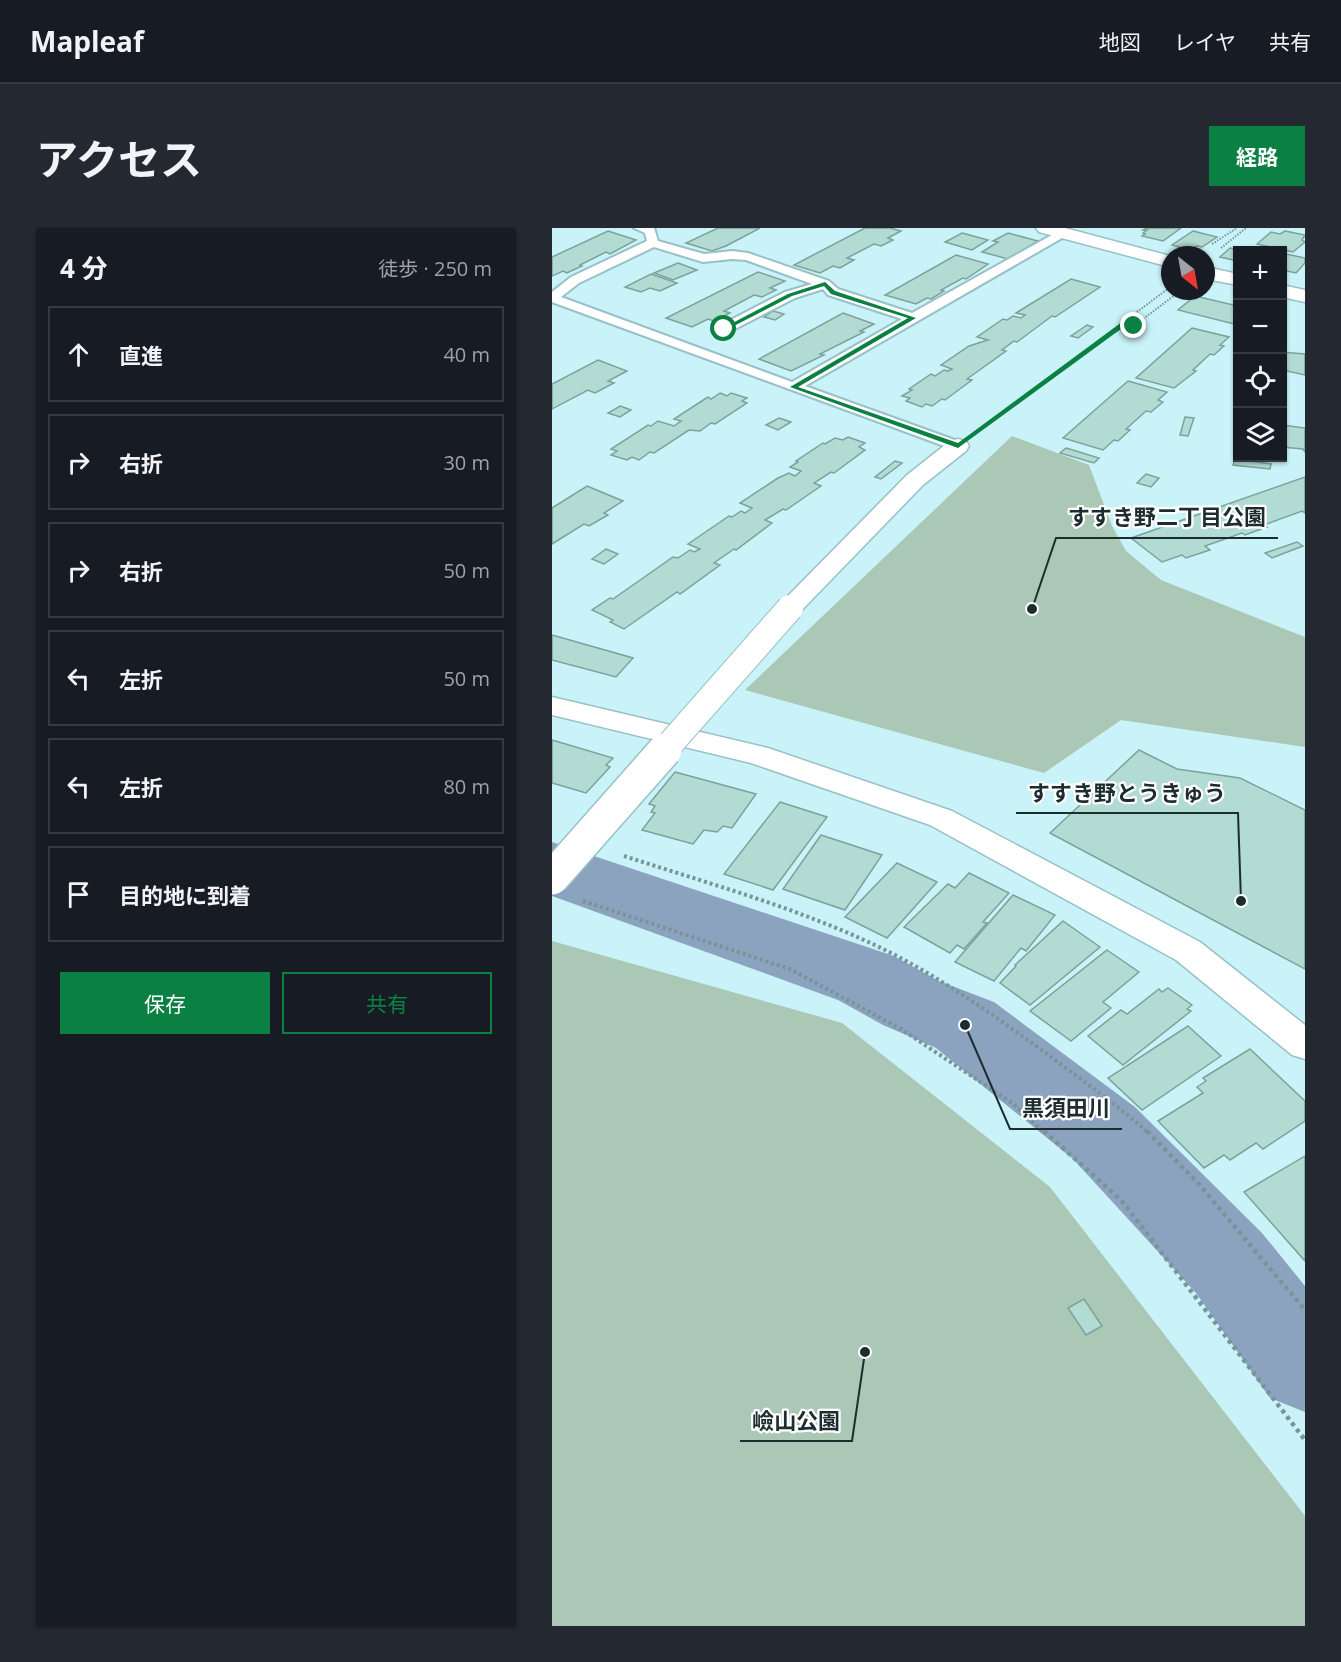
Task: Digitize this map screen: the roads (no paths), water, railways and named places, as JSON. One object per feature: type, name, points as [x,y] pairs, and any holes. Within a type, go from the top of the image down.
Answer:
[{"type":"street","points":[[1045,228],[1161,260]]},
{"type":"street","points":[[1215,275],[1233,279]]},
{"type":"street","points":[[1287,292],[1305,296]]},
{"type":"street","points":[[552,878],[790,608],[915,480],[958,446]]},
{"type":"street","points":[[552,706],[758,756],[941,818],[1188,951],[1305,1045]]},
{"type":"lane","points":[[640,228],[650,231],[652,243]]},
{"type":"lane","points":[[793,387],[1063,234]]},
{"type":"lane","points":[[913,318],[833,292],[825,284],[748,257],[732,255],[703,258],[652,243],[575,280],[552,298],[958,446]]},
{"type":"lane","points":[[724,329],[790,295],[825,284]]},
{"type":"waterway","points":[[552,868],[866,978],[911,1003],[965,1025],[1104,1133],[1229,1263],[1305,1364]]},
{"type":"place","name":"すすき野二丁目公園","points":[[1032,609]]},
{"type":"place","name":"すすき野とうきゅう","points":[[1241,901]]},
{"type":"place","name":"黒須田川","points":[[965,1025]]},
{"type":"place","name":"嶮山公園","points":[[865,1352]]}]
